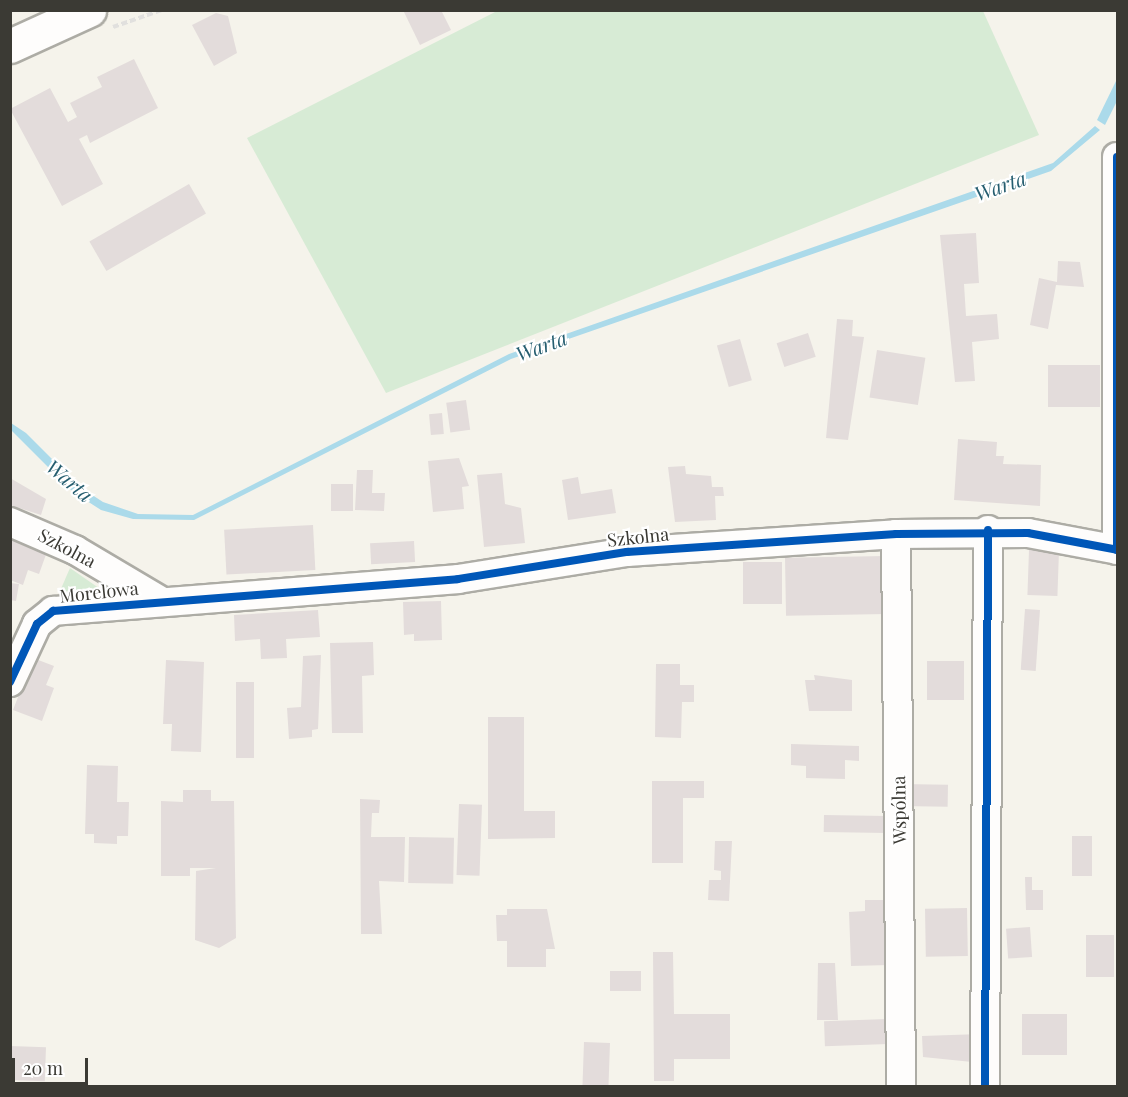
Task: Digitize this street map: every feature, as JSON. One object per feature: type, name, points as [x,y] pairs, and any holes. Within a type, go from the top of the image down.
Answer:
[{"type":"street","points":[[10,46],[89,10]]},
{"type":"street","points":[[1117,157],[1117,550]]},
{"type":"street","name":"Szkolna","points":[[10,522],[75,550],[161,601],[458,579],[627,552],[896,534],[988,531],[1049,535],[1117,550]]},
{"type":"street","points":[[985,1086],[988,531]]},
{"type":"street","name":"Wspólna","points":[[896,534],[901,1086]]},
{"type":"street","name":"Morelowa","points":[[10,682],[43,616],[161,601]]},
{"type":"green space","points":[[499,10],[983,11],[1039,135],[386,393],[247,138]]},
{"type":"green space","points":[[70,568],[106,593],[60,591]]},
{"type":"water","points":[[1117,79],[1117,101],[1105,125],[1097,120]]},
{"type":"water","name":"Warta","points":[[1095,126],[1100,130],[1051,171],[511,359],[194,520],[133,519],[101,510],[73,492],[11,430],[11,423],[26,433],[80,487],[103,502],[138,514],[193,515],[509,354],[1053,163]]},
{"type":"building","points":[[403,10],[441,10],[451,30],[420,45]]},
{"type":"building","points":[[216,13],[228,16],[237,53],[214,66],[192,25]]},
{"type":"building","points":[[134,59],[158,108],[90,143],[87,135],[79,139],[103,184],[62,206],[10,109],[50,88],[68,122],[77,117],[70,103],[102,87],[97,77]]},
{"type":"building","points":[[189,184],[206,213],[106,271],[89,242]]},
{"type":"building","points":[[976,233],[979,283],[964,284],[966,316],[997,314],[999,339],[972,342],[975,381],[955,382],[940,235]]},
{"type":"building","points":[[1058,261],[1080,262],[1084,287],[1056,285],[1048,329],[1030,325],[1039,278],[1057,282]]},
{"type":"building","points":[[837,319],[853,320],[852,336],[864,337],[848,440],[826,438]]},
{"type":"building","points":[[808,333],[816,357],[784,367],[777,343]]},
{"type":"building","points":[[740,339],[752,380],[729,387],[717,346]]},
{"type":"building","points":[[877,350],[925,358],[918,405],[869,397]]},
{"type":"building","points":[[1048,365],[1100,365],[1100,407],[1048,407]]},
{"type":"building","points":[[466,400],[470,430],[450,432],[446,403]]},
{"type":"building","points":[[442,413],[444,434],[431,435],[429,414]]},
{"type":"building","points":[[958,439],[997,442],[996,456],[1004,456],[1003,464],[1041,465],[1040,506],[954,500]]},
{"type":"building","points":[[459,458],[469,486],[462,487],[464,509],[433,512],[428,461]]},
{"type":"building","points":[[685,466],[686,474],[711,476],[712,487],[723,487],[724,496],[715,496],[716,520],[675,522],[668,467]]},
{"type":"building","points":[[357,470],[373,470],[372,493],[385,493],[384,511],[355,510]]},
{"type":"building","points":[[502,473],[505,504],[521,508],[525,543],[484,547],[477,475]]},
{"type":"building","points":[[578,477],[581,494],[612,489],[616,513],[568,520],[562,480]]},
{"type":"building","points":[[10,478],[46,499],[41,515],[10,505]]},
{"type":"building","points":[[331,484],[353,484],[353,511],[331,511]]},
{"type":"building","points":[[313,525],[315,570],[226,575],[224,530]]},
{"type":"building","points":[[10,535],[48,549],[39,574],[28,570],[23,585],[10,580]]},
{"type":"building","points":[[414,541],[415,562],[371,564],[370,543]]},
{"type":"building","points":[[1029,550],[1059,551],[1057,596],[1027,595]]},
{"type":"building","points":[[886,556],[887,614],[786,616],[785,558]]},
{"type":"building","points":[[743,562],[782,562],[782,604],[743,604]]},
{"type":"building","points":[[10,583],[19,584],[16,601],[10,600]]},
{"type":"building","points":[[441,601],[442,640],[414,641],[414,634],[404,635],[403,602]]},
{"type":"building","points":[[1025,609],[1040,610],[1036,671],[1021,670]]},
{"type":"building","points":[[318,610],[320,637],[286,639],[287,658],[261,659],[260,639],[235,641],[234,615]]},
{"type":"building","points":[[373,642],[374,675],[362,676],[363,733],[332,733],[330,643]]},
{"type":"building","points":[[321,655],[318,729],[312,730],[312,737],[289,739],[287,708],[301,707],[303,656]]},
{"type":"building","points":[[33,658],[54,666],[46,685],[54,688],[42,721],[13,710]]},
{"type":"building","points":[[166,660],[204,662],[201,752],[171,751],[172,724],[163,724]]},
{"type":"building","points":[[927,661],[964,661],[964,700],[927,700]]},
{"type":"building","points":[[656,664],[680,664],[680,685],[694,685],[694,702],[682,702],[681,738],[655,737]]},
{"type":"building","points":[[814,675],[852,680],[852,711],[809,711],[805,680],[815,680]]},
{"type":"building","points":[[236,682],[254,682],[254,758],[236,758]]},
{"type":"building","points":[[488,717],[524,717],[524,811],[555,811],[555,838],[488,839]]},
{"type":"building","points":[[791,744],[859,746],[859,761],[845,760],[845,779],[806,778],[806,766],[791,765]]},
{"type":"building","points":[[87,765],[118,766],[117,802],[129,802],[128,836],[117,836],[117,844],[94,843],[94,834],[85,834]]},
{"type":"building","points":[[652,781],[704,781],[704,798],[683,798],[683,863],[652,863]]},
{"type":"building","points":[[901,784],[948,785],[948,807],[901,806]]},
{"type":"building","points":[[183,790],[211,790],[211,801],[234,801],[236,938],[219,948],[195,940],[196,871],[216,868],[190,868],[190,876],[161,876],[161,801],[183,802]]},
{"type":"building","points":[[360,799],[380,800],[379,813],[372,813],[371,837],[405,837],[404,882],[379,881],[382,934],[361,934]]},
{"type":"building","points":[[459,804],[482,805],[480,876],[457,875]]},
{"type":"building","points":[[824,815],[886,816],[886,833],[824,832]]},
{"type":"building","points":[[1072,836],[1092,836],[1092,876],[1072,876]]},
{"type":"building","points":[[409,837],[454,838],[453,884],[408,883]]},
{"type":"building","points":[[715,841],[732,841],[729,901],[708,900],[709,880],[721,880],[721,871],[714,870]]},
{"type":"building","points":[[1025,877],[1032,877],[1032,890],[1043,890],[1043,910],[1026,910]]},
{"type":"building","points":[[865,900],[887,900],[889,965],[851,966],[849,912],[865,911]]},
{"type":"building","points":[[967,908],[968,956],[926,957],[925,909]]},
{"type":"building","points":[[507,909],[547,909],[555,949],[546,949],[546,967],[507,967],[507,941],[497,941],[496,915],[507,915]]},
{"type":"building","points":[[1030,927],[1032,957],[1008,959],[1006,929]]},
{"type":"building","points":[[1086,935],[1114,935],[1114,977],[1086,977]]},
{"type":"building","points":[[653,952],[673,952],[674,1014],[730,1014],[730,1059],[674,1059],[674,1081],[654,1081]]},
{"type":"building","points":[[818,963],[835,963],[838,1020],[817,1020]]},
{"type":"building","points":[[610,971],[641,971],[641,991],[610,991]]},
{"type":"building","points":[[1022,1014],[1067,1014],[1067,1055],[1022,1055]]},
{"type":"building","points":[[887,1019],[888,1044],[825,1046],[824,1021]]},
{"type":"building","points":[[981,1034],[982,1063],[923,1057],[922,1036]]},
{"type":"building","points":[[584,1042],[610,1043],[608,1086],[582,1086]]},
{"type":"building","points":[[10,1046],[46,1047],[45,1081],[10,1080]]},
{"type":"cycle path","points":[[1117,157],[1117,550]]},
{"type":"cycle path","points":[[985,1086],[988,530]]},
{"type":"cycle path","points":[[10,682],[37,624],[53,611],[458,579],[627,552],[896,534],[1028,533],[1118,550]]}]
